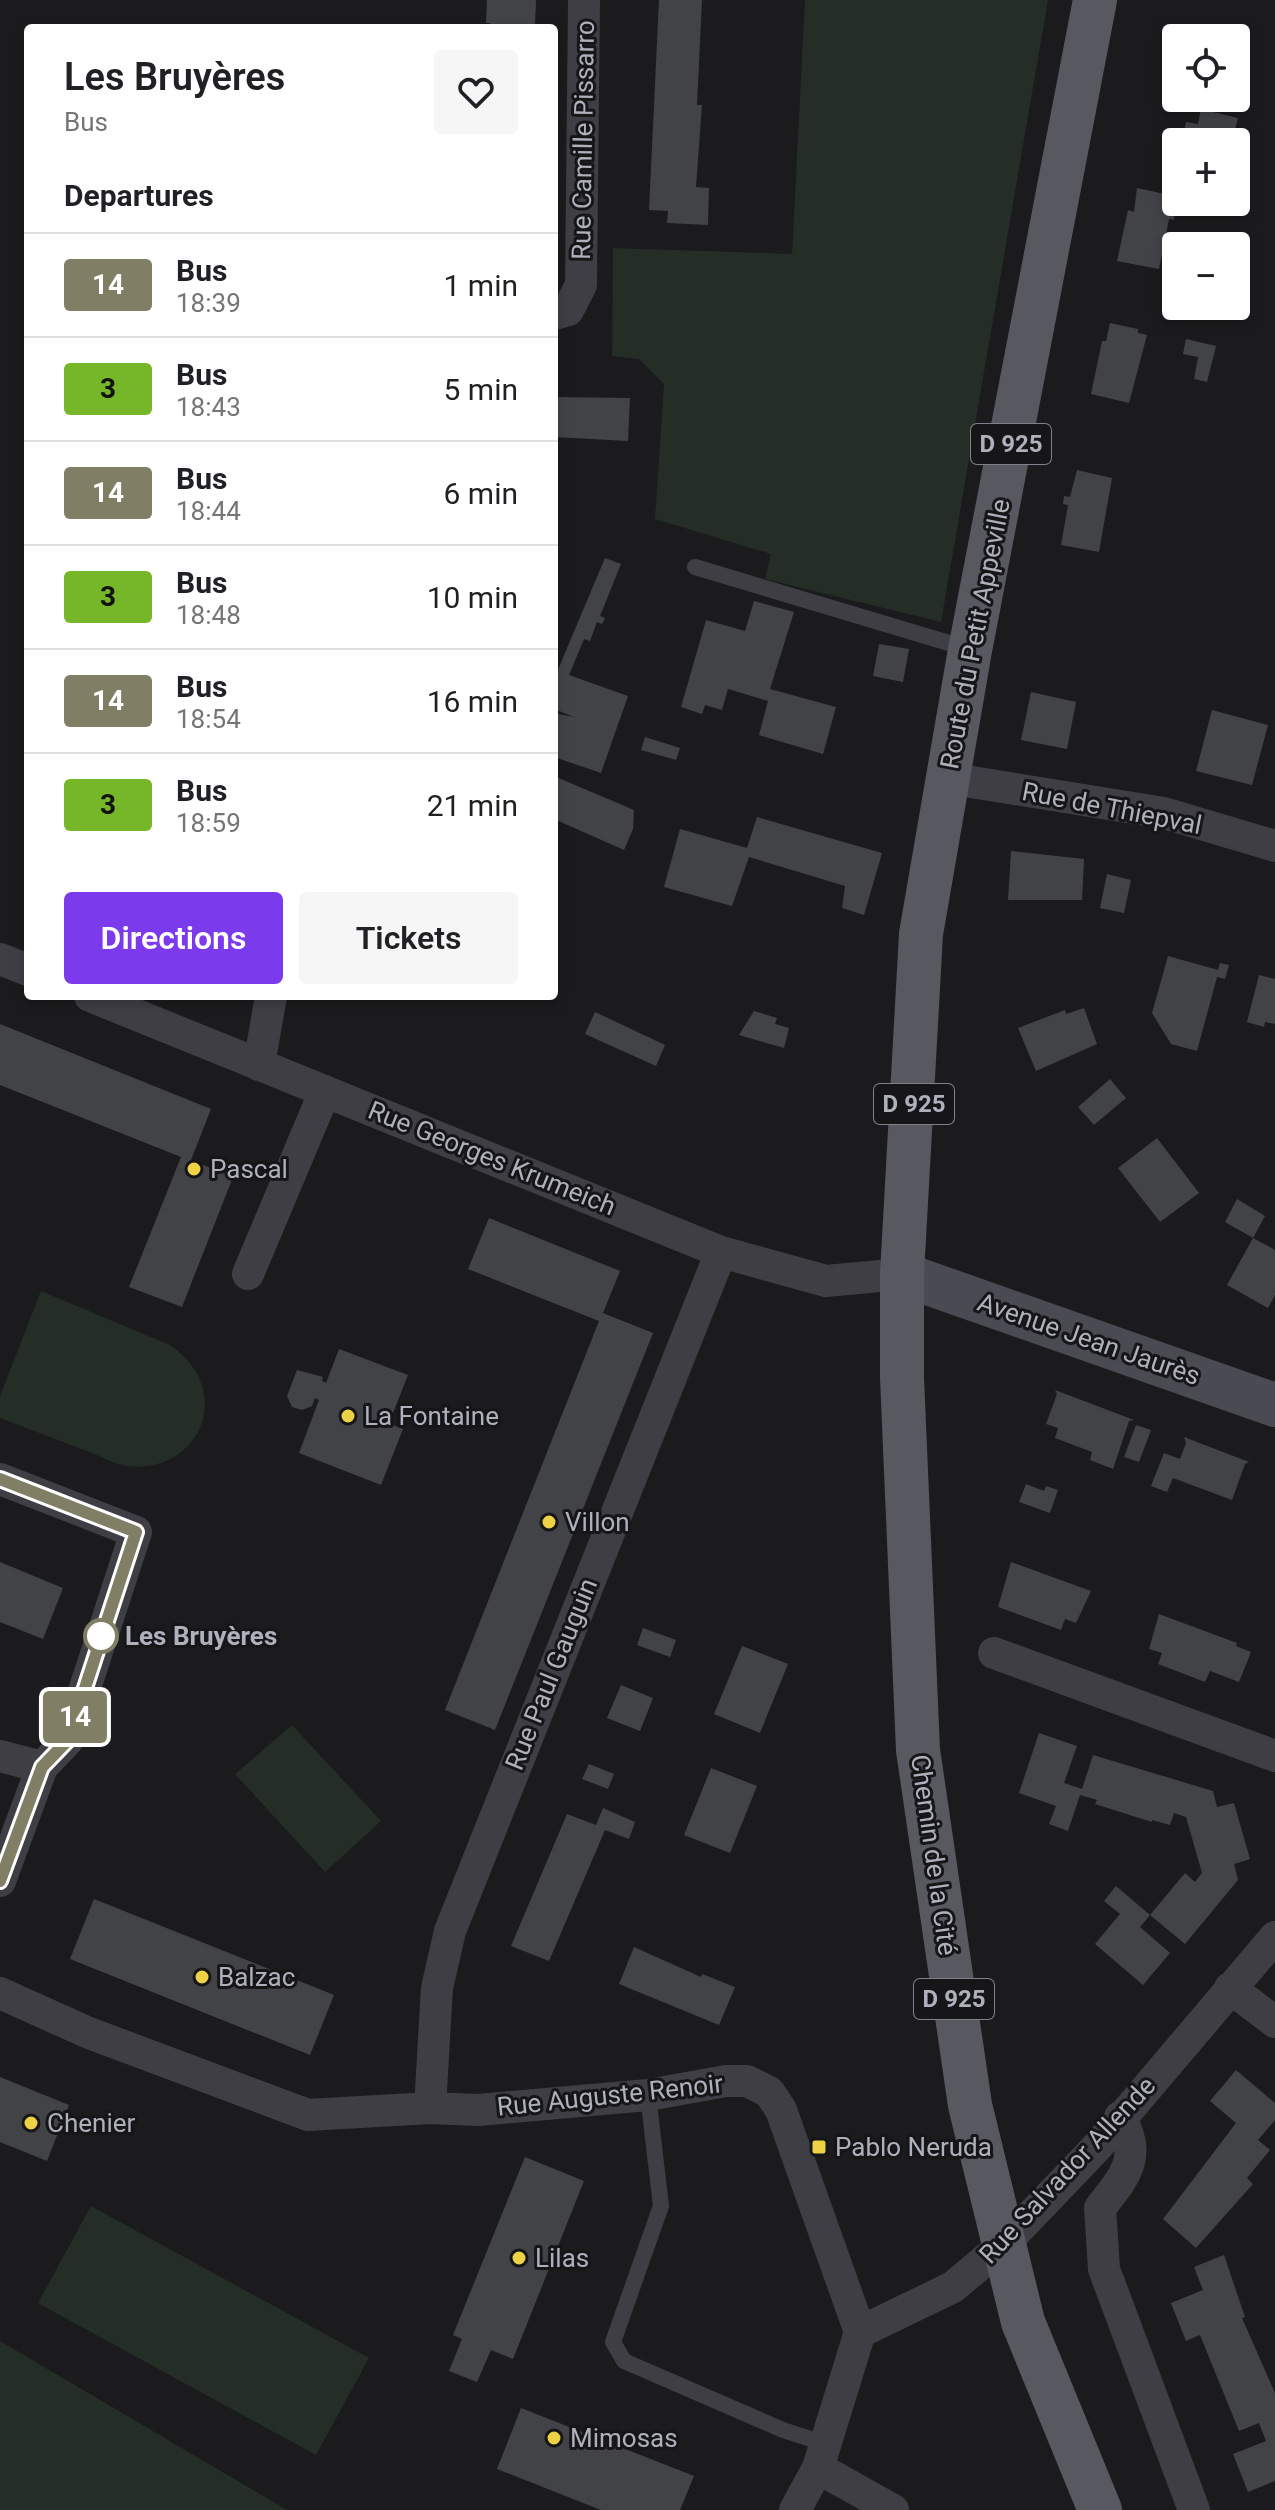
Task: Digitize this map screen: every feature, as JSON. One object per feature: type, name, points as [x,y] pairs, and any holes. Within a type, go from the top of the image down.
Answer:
[{"type":"main road","name":"Route du Petit Appeville","points":[[902,1274],[921,934],[970,650],[1095,0]]},
{"type":"main road","name":"Chemin de la Cité","points":[[902,1274],[902,1386],[918,1750],[970,2105],[1023,2322],[1100,2510]]},
{"type":"street","name":"Rue Camille Pissarro","points":[[558,313],[568,310],[581,285],[584,0]]},
{"type":"street","name":"Rue de Thiepval","points":[[947,778],[1164,813],[1275,846]]},
{"type":"street","points":[[0,959],[24,968]]},
{"type":"street","name":"Rue Georges Krumeich","points":[[100,1000],[721,1252],[826,1281],[902,1274]]},
{"type":"street","points":[[259,1065],[270,1000]]},
{"type":"street","points":[[248,1274],[325,1091]]},
{"type":"street","name":"Rue Paul Gauguin","points":[[430,2108],[437,1988],[450,1931],[721,1252]]},
{"type":"street","name":"Avenue Jean Jaurès","points":[[902,1274],[1275,1405]]},
{"type":"street","points":[[0,1479],[136,1532],[68,1740],[42,1767],[0,1881]]},
{"type":"street","points":[[994,1653],[1275,1756]]},
{"type":"street","points":[[0,1756],[42,1767]]},
{"type":"street","name":"Rue Salvador Allende","points":[[860,2332],[953,2287],[1003,2245],[1120,2117],[1275,1937]]},
{"type":"street","points":[[1230,1988],[1275,2022]]},
{"type":"street","name":"Rue Auguste Renoir","points":[[0,1993],[89,2033],[308,2115],[430,2108],[478,2110],[648,2095],[726,2081],[747,2081],[769,2092],[781,2110],[860,2332]]},
{"type":"street","points":[[1120,2117],[1132,2138],[1128,2174],[1100,2208],[1104,2269],[1194,2510]]},
{"type":"street","points":[[795,2510],[822,2456],[860,2332]]},
{"type":"street","points":[[822,2456],[893,2510]]},
{"type":"lane","points":[[695,567],[970,650]]},
{"type":"lane","points":[[648,2095],[661,2206],[613,2342],[624,2361],[783,2430],[822,2456]]},
{"type":"shaded area","points":[[805,0],[1048,0],[941,622],[765,579],[771,554],[655,519],[664,384],[639,359],[612,356],[613,248],[792,254]]},
{"type":"shaded area","points":[[41,1291],[170,1345],[190,1364],[202,1385],[205,1406],[201,1426],[190,1444],[174,1457],[152,1465],[127,1466],[0,1418],[0,1396]]},
{"type":"shaded area","points":[[292,1725],[381,1821],[325,1872],[235,1774]]},
{"type":"shaded area","points":[[91,2206],[369,2358],[316,2455],[38,2303]]},
{"type":"shaded area","points":[[0,2341],[287,2510],[0,2510]]},
{"type":"building","points":[[487,0],[536,0],[535,24],[486,23]]},
{"type":"building","points":[[659,0],[702,0],[697,105],[702,105],[696,187],[709,188],[708,225],[667,223],[668,211],[649,210]]},
{"type":"building","points":[[1200,112],[1238,118],[1236,128],[1185,128],[1186,122],[1198,124]]},
{"type":"building","points":[[1137,188],[1162,193],[1162,216],[1174,216],[1174,220],[1169,219],[1166,232],[1162,232],[1159,269],[1117,261],[1128,210],[1134,212]]},
{"type":"building","points":[[1110,323],[1138,329],[1138,333],[1147,335],[1129,403],[1091,394],[1102,341],[1106,341]]},
{"type":"building","points":[[1186,339],[1216,346],[1207,382],[1194,379],[1198,357],[1183,354]]},
{"type":"building","points":[[558,397],[630,398],[628,441],[558,437]]},
{"type":"building","points":[[1077,470],[1112,478],[1099,552],[1061,545],[1068,505],[1063,504],[1064,496],[1070,497]]},
{"type":"building","points":[[605,558],[621,564],[600,616],[605,618],[602,624],[597,622],[590,641],[584,639],[569,675],[628,696],[601,773],[558,758],[558,714],[574,717],[558,711],[558,670]]},
{"type":"building","points":[[754,601],[794,612],[770,689],[836,707],[823,754],[759,735],[768,701],[728,689],[722,710],[705,705],[702,714],[681,707],[706,620],[745,631]]},
{"type":"building","points":[[879,644],[909,649],[903,682],[873,676]]},
{"type":"building","points":[[1031,692],[1076,702],[1067,749],[1021,740]]},
{"type":"building","points":[[1212,710],[1268,725],[1252,785],[1196,771]]},
{"type":"building","points":[[645,737],[680,748],[676,760],[641,750]]},
{"type":"building","points":[[558,778],[634,810],[633,829],[624,850],[558,821]]},
{"type":"building","points":[[757,817],[882,853],[864,915],[842,908],[845,886],[749,857],[732,906],[664,887],[680,829],[747,848]]},
{"type":"building","points":[[1011,851],[1084,859],[1082,900],[1008,900]]},
{"type":"building","points":[[1107,874],[1131,880],[1124,913],[1100,908]]},
{"type":"building","points":[[1168,956],[1218,970],[1220,963],[1229,965],[1225,979],[1217,977],[1197,1051],[1171,1044],[1152,1013]]},
{"type":"building","points":[[1259,975],[1275,979],[1275,1024],[1265,1022],[1264,1027],[1247,1022]]},
{"type":"building","points":[[1084,1008],[1097,1044],[1036,1071],[1018,1028],[1065,1010],[1066,1014]]},
{"type":"building","points":[[754,1011],[777,1018],[775,1024],[789,1028],[784,1048],[739,1035]]},
{"type":"building","points":[[595,1012],[665,1045],[656,1066],[585,1034]]},
{"type":"building","name":"Pascal","points":[[0,1024],[211,1109],[191,1160],[233,1177],[182,1307],[129,1287],[181,1157],[0,1085]]},
{"type":"building","points":[[1110,1079],[1126,1098],[1094,1125],[1078,1107]]},
{"type":"building","points":[[1157,1138],[1199,1193],[1160,1222],[1118,1168]]},
{"type":"building","points":[[1237,1199],[1265,1216],[1253,1238],[1225,1222]]},
{"type":"building","name":"Villon","points":[[489,1218],[620,1271],[603,1313],[653,1333],[495,1730],[445,1710],[599,1321],[468,1269]]},
{"type":"building","points":[[1253,1238],[1275,1250],[1275,1295],[1268,1308],[1227,1285]]},
{"type":"building","name":"La Fontaine","points":[[339,1349],[408,1375],[393,1413],[385,1410],[382,1420],[403,1429],[381,1485],[299,1453],[319,1400],[315,1398],[312,1406],[302,1410],[292,1407],[287,1396],[297,1370],[323,1377],[322,1381],[326,1383]]},
{"type":"building","points":[[1055,1390],[1134,1420],[1129,1421],[1113,1469],[1090,1460],[1092,1452],[1055,1438],[1058,1428],[1046,1424],[1057,1394]]},
{"type":"building","points":[[1136,1425],[1151,1430],[1139,1462],[1124,1457]]},
{"type":"building","points":[[1184,1437],[1249,1462],[1245,1464],[1232,1500],[1173,1478],[1167,1492],[1151,1486],[1164,1453],[1180,1459],[1186,1443]]},
{"type":"building","points":[[1026,1484],[1044,1491],[1046,1486],[1058,1490],[1050,1513],[1019,1502]]},
{"type":"building","points":[[0,1562],[63,1588],[43,1639],[0,1622]]},
{"type":"building","points":[[1011,1562],[1091,1591],[1076,1623],[1065,1619],[1061,1630],[998,1607]]},
{"type":"building","points":[[1159,1614],[1237,1643],[1236,1646],[1251,1652],[1239,1682],[1210,1671],[1205,1682],[1158,1664],[1162,1653],[1149,1649]]},
{"type":"building","points":[[643,1628],[676,1640],[670,1657],[637,1645]]},
{"type":"building","points":[[742,1646],[788,1664],[760,1733],[714,1714]]},
{"type":"building","points":[[621,1685],[653,1698],[640,1731],[607,1718]]},
{"type":"building","points":[[1039,1733],[1077,1746],[1064,1783],[1082,1789],[1093,1755],[1213,1791],[1217,1807],[1234,1803],[1250,1859],[1234,1864],[1238,1880],[1185,1944],[1150,1915],[1185,1873],[1195,1882],[1202,1873],[1186,1817],[1174,1813],[1170,1825],[1152,1822],[1095,1804],[1097,1800],[1080,1795],[1068,1831],[1049,1824],[1056,1806],[1019,1793]]},
{"type":"building","points":[[589,1764],[614,1774],[608,1789],[582,1779]]},
{"type":"building","points":[[711,1768],[757,1786],[730,1853],[684,1835]]},
{"type":"building","points":[[603,1808],[635,1822],[629,1839],[605,1830],[549,1961],[511,1946],[567,1814],[596,1825]]},
{"type":"building","points":[[1116,1886],[1150,1915],[1140,1927],[1170,1953],[1143,1985],[1095,1944],[1120,1914],[1104,1901]]},
{"type":"building","name":"Balzac","points":[[94,1899],[334,1995],[310,2055],[70,1959]]},
{"type":"building","points":[[634,1947],[701,1977],[702,1974],[735,1987],[719,2025],[619,1984]]},
{"type":"building","points":[[1236,2070],[1275,2103],[1275,2120],[1258,2140],[1270,2150],[1247,2178],[1253,2184],[1196,2248],[1163,2219],[1236,2123],[1210,2101]]},
{"type":"building","name":"Chenier","points":[[0,2077],[69,2105],[47,2161],[0,2142]]},
{"type":"building","name":"Lilas","points":[[525,2157],[584,2181],[513,2359],[491,2350],[477,2382],[449,2371],[462,2339],[453,2335]]},
{"type":"building","points":[[1224,2255],[1245,2317],[1242,2318],[1275,2393],[1275,2481],[1248,2492],[1233,2454],[1266,2441],[1259,2423],[1239,2431],[1200,2335],[1186,2341],[1171,2303],[1203,2290],[1194,2267]]},
{"type":"building","name":"Mimosas","points":[[521,2408],[694,2476],[680,2510],[601,2510],[497,2469]]},
{"type":"bus line","name":"14","points":[[0,1479],[136,1532],[68,1740],[42,1767],[0,1881]]},
{"type":"place","name":"Pascal","points":[[194,1169]]},
{"type":"place","name":"La Fontaine","points":[[348,1416]]},
{"type":"place","name":"Villon","points":[[549,1522]]},
{"type":"place","name":"Les Bruyères","points":[[101,1636]]},
{"type":"place","name":"Balzac","points":[[202,1977]]},
{"type":"place","name":"Chenier","points":[[31,2123]]},
{"type":"place","name":"Pablo Neruda","points":[[819,2147]]},
{"type":"place","name":"Lilas","points":[[519,2258]]},
{"type":"place","name":"Mimosas","points":[[554,2438]]}]
